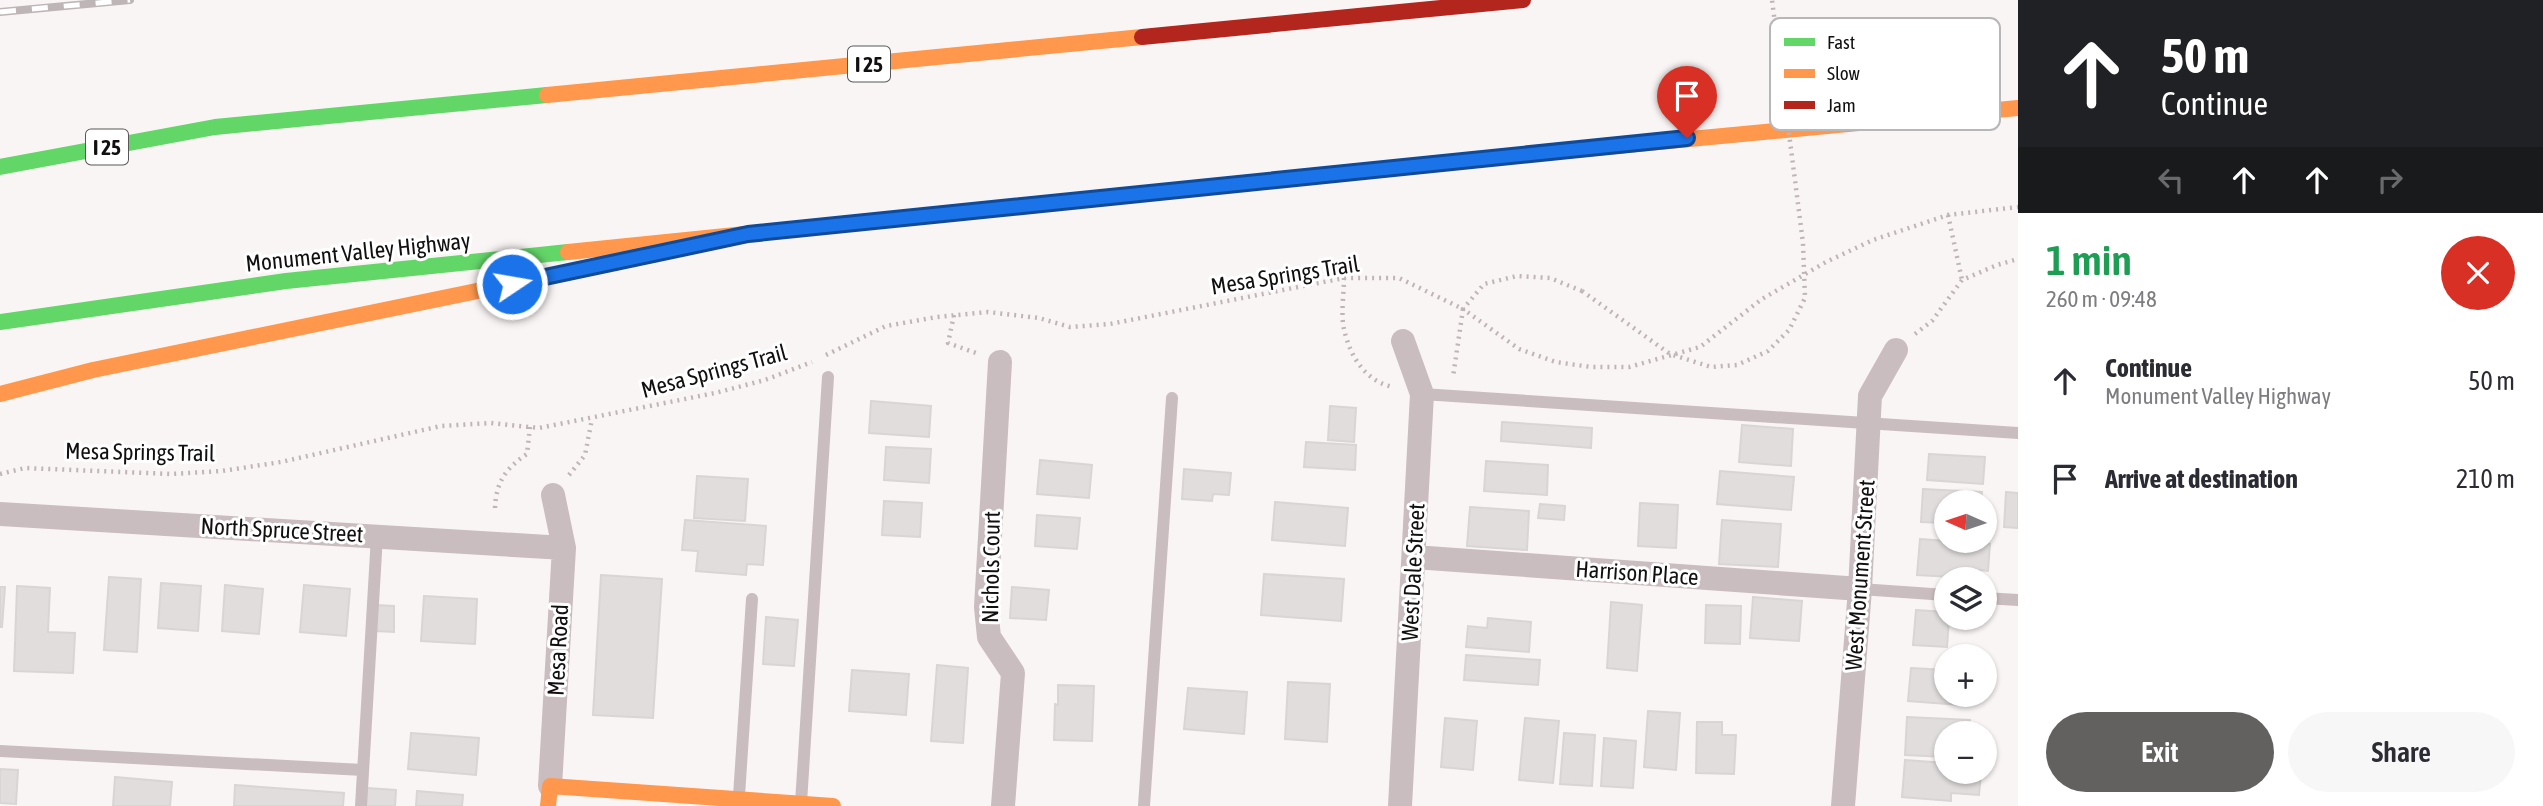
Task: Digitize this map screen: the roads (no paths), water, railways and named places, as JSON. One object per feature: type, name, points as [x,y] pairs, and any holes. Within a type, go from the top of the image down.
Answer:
[{"type":"main road","name":"I 25","points":[[0,167],[215,127],[1523,0]]},
{"type":"main road","name":"Monument Valley Highway","points":[[2000,110],[2018,108]]},
{"type":"main road","points":[[67,138],[215,127]]},
{"type":"main road","name":"Monument Valley Highway","points":[[0,322],[286,281],[1775,130]]},
{"type":"main road","points":[[603,265],[748,234]]},
{"type":"main road","points":[[0,394],[93,370],[564,273]]},
{"type":"main road","points":[[549,796],[738,800],[833,806]]},
{"type":"street","name":"West Dale Street","points":[[1400,806],[1422,394],[1403,341]]},
{"type":"street","name":"West Monument Street","points":[[1843,806],[1860,589],[1870,396],[1896,350]]},
{"type":"street","name":"Nichols Court","points":[[1000,362],[986,607],[989,637],[1013,673],[1003,806]]},
{"type":"street","name":"Mesa Road","points":[[549,796],[564,548],[553,495]]},
{"type":"street","name":"North Spruce Street","points":[[0,514],[564,548]]},
{"type":"street","name":"Harrison Place","points":[[1414,557],[1860,589]]},
{"type":"lane","points":[[801,805],[828,377]]},
{"type":"lane","points":[[1422,394],[2018,433]]},
{"type":"lane","points":[[1144,806],[1172,398]]},
{"type":"lane","points":[[360,806],[377,536]]},
{"type":"lane","points":[[1860,589],[1934,594]]},
{"type":"lane","points":[[738,800],[752,599]]},
{"type":"lane","points":[[1997,599],[2018,600]]},
{"type":"lane","points":[[0,751],[363,770]]},
{"type":"railway","points":[[0,12],[130,0]]}]
